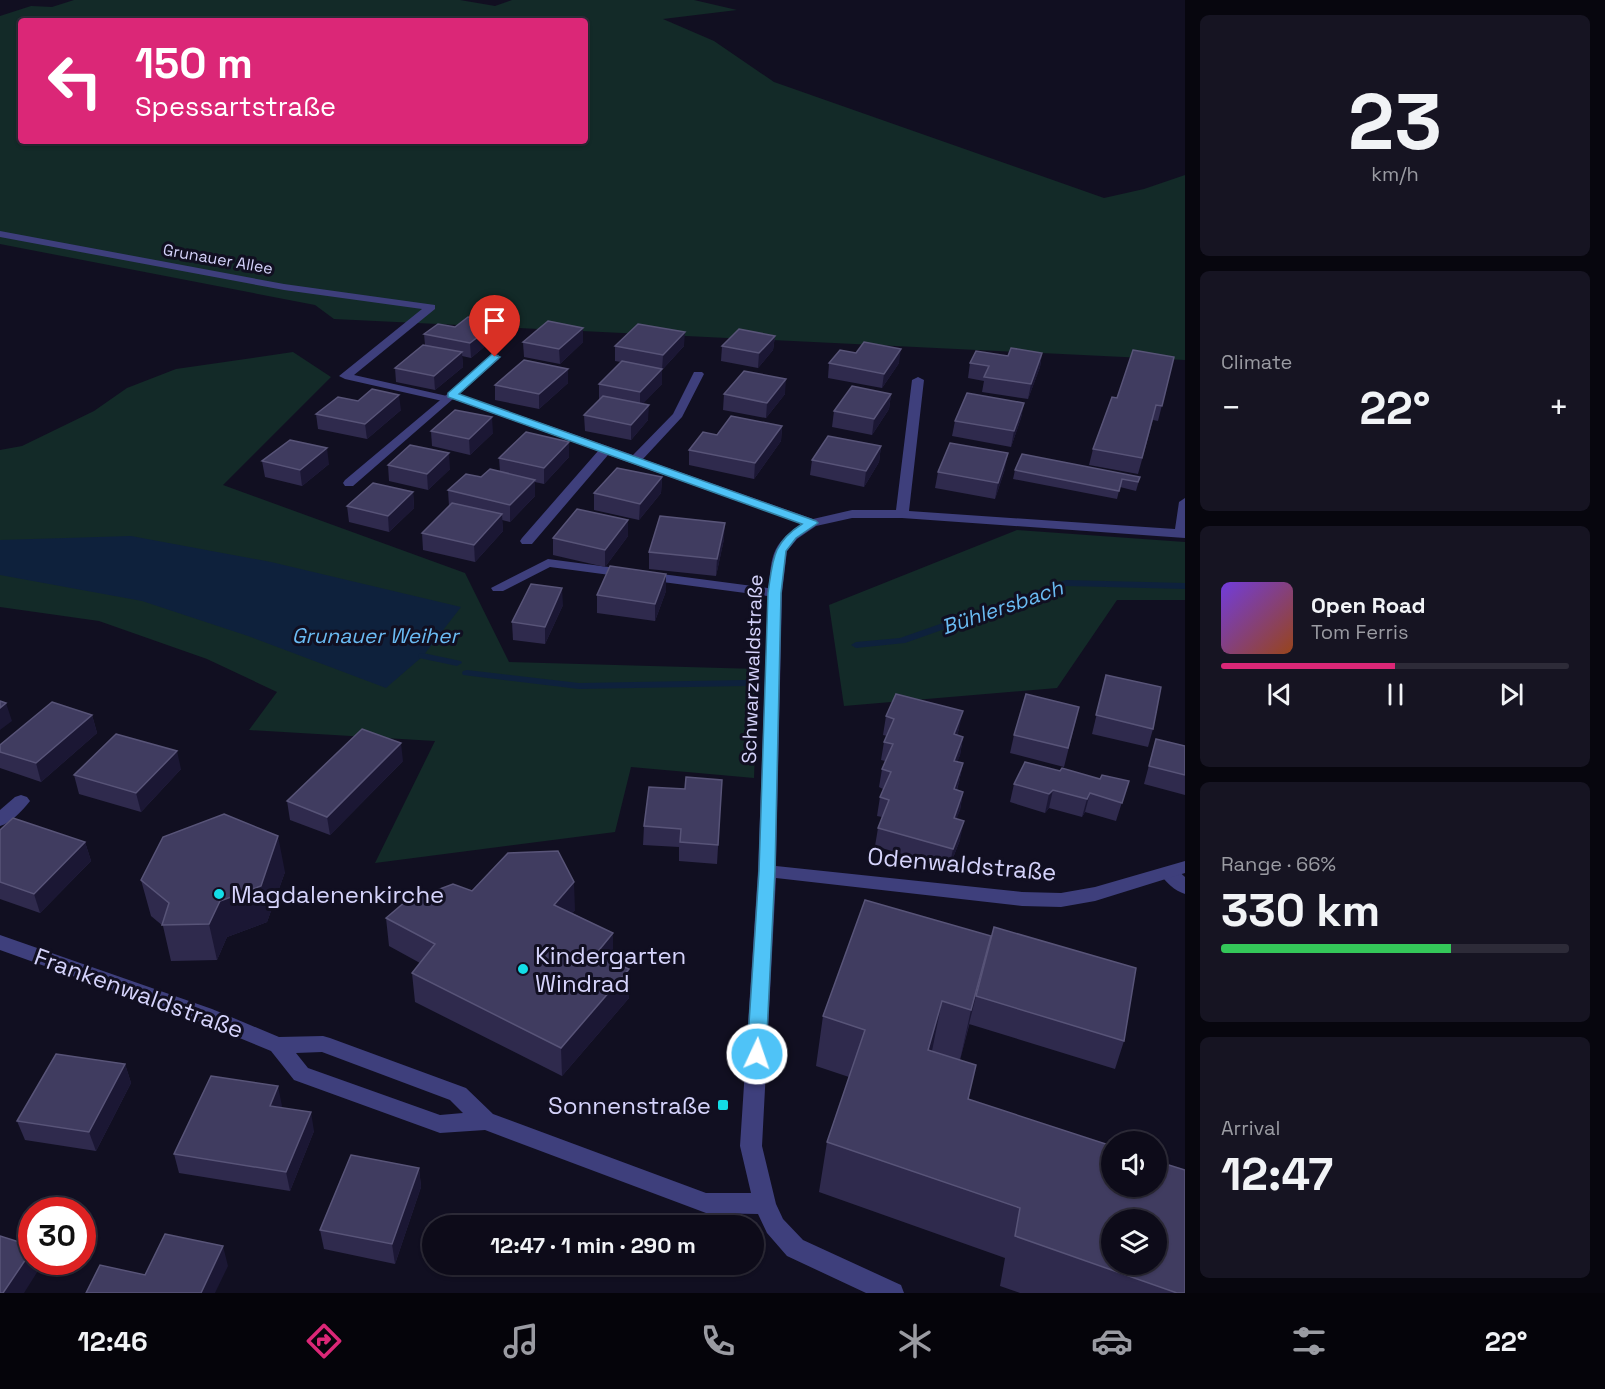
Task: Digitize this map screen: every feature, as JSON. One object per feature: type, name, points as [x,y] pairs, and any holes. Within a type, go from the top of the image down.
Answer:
[{"type":"street","name":"Grunauer Allee","points":[[0,234],[284,287],[431,307],[345,376],[449,397]]},
{"type":"street","points":[[349,483],[495,357]]},
{"type":"street","points":[[635,460],[678,415],[698,374]]},
{"type":"street","points":[[902,514],[918,380]]},
{"type":"street","points":[[449,397],[812,523]]},
{"type":"street","points":[[527,542],[606,450]]},
{"type":"street","points":[[1183,534],[1185,502]]},
{"type":"street","name":"Schwarzwaldstraße","points":[[765,1204],[751,1146],[767,871],[775,593],[780,551],[792,536],[812,523],[852,514],[902,514],[1183,534]]},
{"type":"street","points":[[498,588],[548,563],[775,593]]},
{"type":"street","points":[[0,820],[21,801]]},
{"type":"street","points":[[1177,870],[1185,887]]},
{"type":"street","name":"Odenwaldstraße","points":[[767,871],[1022,899],[1051,900],[1095,894],[1177,870]]},
{"type":"street","name":"Frankenwaldstraße","points":[[0,942],[205,1015],[278,1045],[323,1044],[458,1094],[484,1121]]},
{"type":"street","name":"Frankenwaldstraße","points":[[278,1045],[301,1074],[440,1124],[484,1121],[706,1203],[765,1204]]},
{"type":"street","points":[[765,1204],[775,1226],[795,1248],[892,1293]]},
{"type":"green space","points":[[74,0],[460,0],[495,6],[512,0],[694,0],[737,10],[663,19],[714,41],[774,82],[1104,198],[1144,189],[1185,175],[1185,360],[334,319],[315,305],[0,244],[0,16],[31,6],[52,7]]},
{"type":"green space","points":[[293,352],[331,377],[223,485],[465,573],[509,662],[758,669],[754,778],[631,767],[615,832],[375,863],[435,741],[249,730],[277,692],[207,659],[99,621],[0,607],[0,450],[22,446],[94,411],[127,388],[176,369]]},
{"type":"green space","points":[[1017,530],[1185,542],[1185,600],[1117,600],[1057,688],[844,706],[829,605]]},
{"type":"water","name":"Grunauer Weiher","points":[[131,536],[271,562],[461,607],[423,656],[386,688],[248,636],[142,601],[0,575],[0,540]]},
{"type":"building","points":[[468,317],[496,323],[470,343],[424,334],[438,324],[455,327]]},
{"type":"building","points":[[548,321],[583,328],[559,349],[523,342]]},
{"type":"building","points":[[638,324],[685,332],[663,355],[615,346]]},
{"type":"building","points":[[739,329],[775,336],[759,353],[722,346]]},
{"type":"building","points":[[864,342],[901,349],[884,374],[829,363],[840,350],[856,353]]},
{"type":"building","points":[[423,345],[462,352],[434,376],[395,368]]},
{"type":"building","points":[[1011,348],[1042,353],[1031,384],[984,377],[989,366],[970,363],[976,351],[1008,356]]},
{"type":"building","points":[[1133,350],[1174,357],[1162,406],[1156,405],[1142,458],[1093,449],[1112,397],[1117,398]]},
{"type":"building","points":[[524,360],[568,369],[539,394],[495,385]]},
{"type":"building","points":[[622,361],[662,369],[640,392],[599,384]]},
{"type":"building","points":[[744,371],[786,379],[767,403],[724,394]]},
{"type":"building","points":[[852,386],[891,394],[874,419],[834,411]]},
{"type":"building","points":[[372,389],[399,395],[365,424],[316,414],[338,397],[358,401]]},
{"type":"building","points":[[967,393],[1024,403],[1014,431],[955,421]]},
{"type":"building","points":[[603,396],[649,405],[631,425],[584,415]]},
{"type":"building","points":[[455,410],[492,417],[469,439],[431,431]]},
{"type":"building","points":[[731,416],[782,426],[755,463],[689,450],[703,432],[717,435]]},
{"type":"building","points":[[526,432],[569,442],[544,468],[499,458]]},
{"type":"building","points":[[828,436],[881,446],[866,471],[812,460]]},
{"type":"building","points":[[290,440],[327,448],[300,470],[262,461]]},
{"type":"building","points":[[950,443],[1008,453],[998,483],[938,472]]},
{"type":"building","points":[[410,445],[449,453],[427,474],[388,465]]},
{"type":"building","points":[[1022,454],[1140,477],[1138,482],[1122,479],[1119,491],[1015,470]]},
{"type":"building","points":[[617,468],[662,477],[640,504],[594,493]]},
{"type":"building","points":[[490,469],[535,480],[510,505],[448,490],[466,474],[481,477]]},
{"type":"building","points":[[373,483],[413,492],[388,516],[347,506]]},
{"type":"building","points":[[452,503],[502,514],[474,545],[422,533]]},
{"type":"building","points":[[577,509],[628,520],[605,550],[553,538]]},
{"type":"building","points":[[660,516],[725,523],[717,559],[649,552]]},
{"type":"building","points":[[610,566],[666,574],[655,604],[597,595]]},
{"type":"building","points":[[531,584],[562,588],[545,627],[512,622]]},
{"type":"building","points":[[1106,675],[1161,687],[1153,729],[1096,715]]},
{"type":"building","points":[[896,694],[963,711],[954,734],[963,737],[954,761],[963,763],[954,789],[963,792],[954,818],[964,821],[953,849],[878,828],[889,800],[880,797],[891,772],[882,769],[893,744],[884,742],[894,719],[886,716]]},
{"type":"building","points":[[1026,694],[1079,707],[1068,748],[1014,735]]},
{"type":"building","points":[[52,702],[92,715],[36,763],[0,752],[0,745]]},
{"type":"building","points":[[362,729],[401,743],[327,817],[287,801]]},
{"type":"building","points":[[116,734],[177,751],[136,793],[74,775]]},
{"type":"building","points":[[1156,739],[1185,746],[1185,775],[1149,766]]},
{"type":"building","points":[[1025,762],[1060,771],[1062,768],[1100,779],[1102,775],[1129,781],[1122,803],[1090,793],[1087,799],[1053,790],[1049,794],[1014,784]]},
{"type":"building","points":[[686,777],[722,780],[718,845],[680,842],[681,829],[644,826],[649,787],[685,789]]},
{"type":"building","points":[[224,814],[278,836],[261,886],[220,901],[209,924],[162,925],[169,903],[141,880],[163,837]]},
{"type":"building","points":[[13,818],[85,842],[34,894],[0,882],[0,830]]},
{"type":"building","points":[[558,851],[574,882],[554,905],[613,933],[595,955],[629,969],[561,1048],[412,973],[435,944],[386,918],[405,902],[453,884],[472,891],[508,853]]},
{"type":"building","points":[[865,900],[991,936],[971,1010],[942,1001],[928,1050],[976,1065],[968,1099],[1101,1142],[1101,1197],[1167,1197],[1167,1164],[1185,1170],[1185,1293],[1177,1293],[1126,1275],[1167,1275],[1167,1209],[1101,1209],[1101,1266],[1015,1236],[1020,1208],[827,1142],[865,1030],[823,1016]]},
{"type":"building","points":[[994,927],[1136,968],[1124,1041],[976,996]]},
{"type":"building","points":[[56,1054],[125,1064],[89,1132],[17,1121]]},
{"type":"building","points":[[211,1076],[278,1086],[270,1106],[311,1112],[286,1172],[174,1154]]},
{"type":"building","points":[[351,1155],[419,1168],[392,1244],[320,1230]]},
{"type":"building","points":[[165,1234],[223,1246],[201,1293],[86,1293],[100,1265],[145,1275]]},
{"type":"building","points":[[0,1236],[18,1242],[18,1271],[3,1293],[0,1293]]},
{"type":"waterway","name":"Bühlersbach","points":[[856,645],[901,641],[1066,583],[1185,586]]},
{"type":"waterway","name":"Bühlersbach","points":[[423,656],[457,663]]},
{"type":"waterway","name":"Bühlersbach","points":[[467,673],[579,686],[745,683]]},
{"type":"place","name":"Magdalenenkirche","points":[[219,894]]},
{"type":"place","name":"Kindergarten Windrad","points":[[523,969]]},
{"type":"place","name":"Sonnenstraße","points":[[723,1105]]},
{"type":"route","points":[[495,357],[452,395],[812,523],[792,536],[780,551],[775,593],[767,871],[757,1054]]}]
